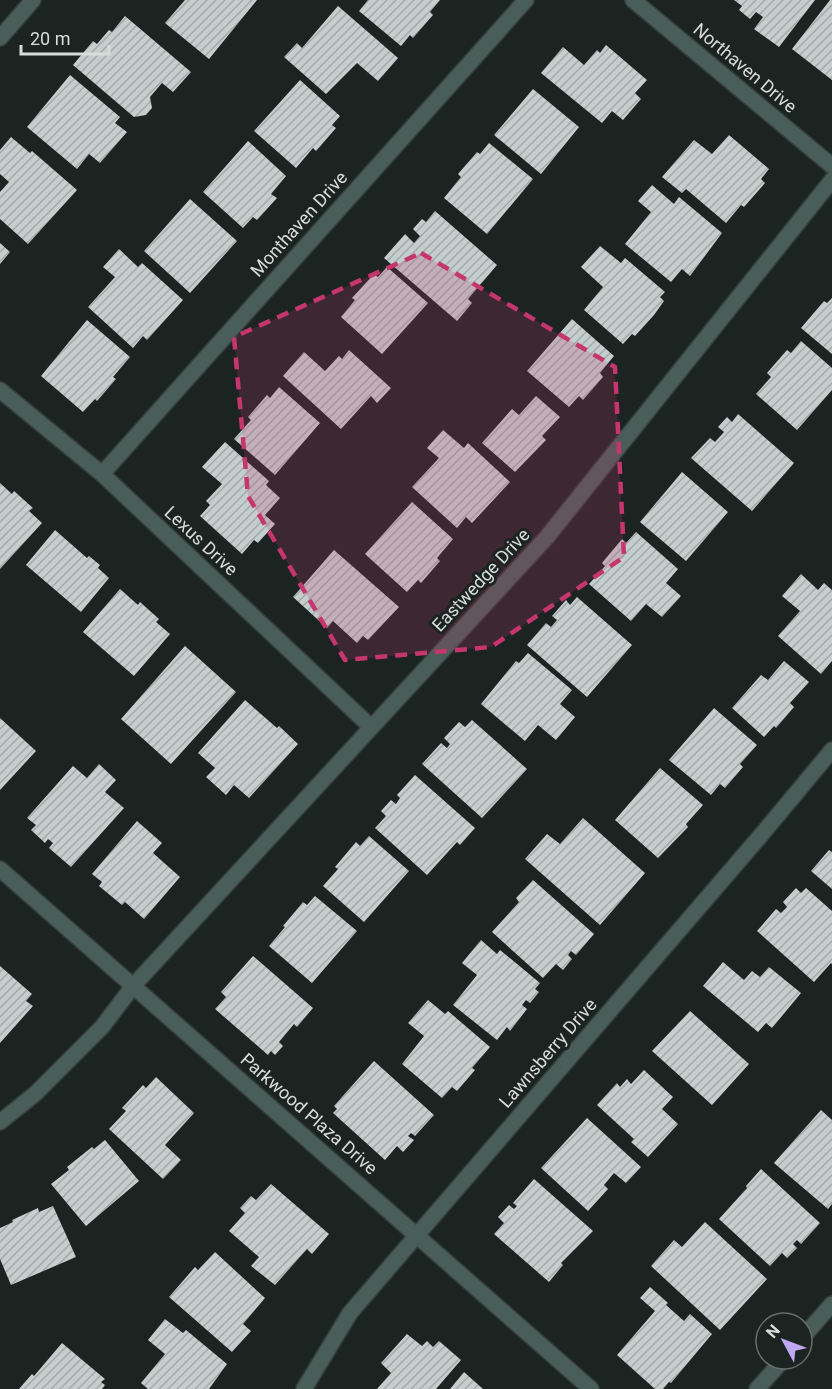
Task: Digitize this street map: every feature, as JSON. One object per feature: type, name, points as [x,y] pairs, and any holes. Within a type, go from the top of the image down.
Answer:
[{"type":"street","points":[[0,38],[33,0]]},
{"type":"street","name":"Monthaven Drive","points":[[102,474],[526,0]]},
{"type":"street","name":"Northaven Drive","points":[[633,0],[832,166]]},
{"type":"street","name":"Eastwedge Drive","points":[[0,1122],[36,1094],[102,1028],[134,985],[547,537],[832,180]]},
{"type":"street","name":"Lexus Drive","points":[[0,390],[102,474],[371,727]]},
{"type":"street","name":"Lawnsberry Drive","points":[[304,1389],[350,1313],[832,750]]},
{"type":"street","name":"Parkwood Plaza Drive","points":[[0,869],[591,1389]]},
{"type":"street","points":[[814,1324],[832,1304]]},
{"type":"street","points":[[757,1389],[773,1371]]},
{"type":"highlighted area","points":[[421,253],[615,367],[624,557],[491,647],[345,660],[248,496],[234,337]]},
{"type":"building","points":[[185,0],[257,0],[209,59],[165,23]]},
{"type":"building","points":[[368,0],[440,0],[430,12],[433,15],[413,38],[410,35],[401,46],[359,11]]},
{"type":"building","points":[[734,0],[815,0],[779,47],[754,29],[763,17],[756,12],[750,19],[739,10],[742,6]]},
{"type":"building","points":[[832,0],[832,80],[792,49]]},
{"type":"building","points":[[338,6],[398,58],[378,81],[357,63],[326,94],[284,57],[297,43],[302,48]]},
{"type":"building","points":[[125,16],[191,72],[173,92],[162,83],[150,97],[152,108],[146,115],[134,117],[73,65],[93,41],[97,44],[109,30],[112,32]]},
{"type":"building","points":[[606,45],[647,80],[635,93],[641,99],[623,120],[612,111],[602,123],[541,73],[563,47],[584,65],[597,50],[600,53]]},
{"type":"building","points":[[70,75],[120,117],[115,123],[127,132],[100,163],[89,154],[77,169],[27,127]]},
{"type":"building","points":[[300,80],[340,116],[332,125],[336,128],[316,151],[313,148],[296,168],[254,131]]},
{"type":"building","points":[[533,89],[579,127],[541,174],[494,135]]},
{"type":"building","points":[[729,135],[769,169],[761,179],[765,183],[744,207],[741,205],[726,223],[686,189],[682,193],[662,177],[694,140],[712,154]]},
{"type":"building","points":[[11,137],[30,153],[32,151],[77,190],[28,244],[0,219],[0,192],[9,182],[0,174],[0,150]]},
{"type":"building","points":[[248,141],[286,176],[271,194],[277,198],[257,220],[253,217],[243,228],[203,192]]},
{"type":"building","points":[[489,143],[533,179],[487,234],[444,198],[461,177],[458,174],[477,152],[480,154]]},
{"type":"building","points":[[652,185],[674,204],[679,197],[722,233],[690,276],[682,269],[671,282],[625,244],[651,212],[638,201]]},
{"type":"building","points":[[190,199],[237,241],[190,293],[144,251]]},
{"type":"building","points":[[435,211],[497,265],[468,299],[472,303],[457,321],[384,258],[405,234],[414,243],[420,236],[413,229],[422,219],[426,222]]},
{"type":"building","points":[[0,243],[10,252],[0,264]]},
{"type":"building","points":[[600,246],[621,263],[625,258],[665,292],[660,297],[664,301],[654,315],[635,336],[632,334],[623,344],[584,310],[603,287],[581,267]]},
{"type":"building","points":[[119,249],[138,267],[142,263],[183,300],[147,340],[143,336],[133,348],[88,307],[115,277],[103,267]]},
{"type":"building","points":[[387,267],[428,303],[382,354],[341,317],[355,300],[352,298],[374,274],[378,277]]},
{"type":"building","points":[[832,298],[832,354],[801,328],[824,301],[827,303]]},
{"type":"building","points":[[572,319],[614,356],[600,373],[603,377],[583,400],[579,396],[569,407],[527,371]]},
{"type":"building","points":[[87,320],[130,357],[113,377],[116,379],[97,401],[95,399],[83,412],[41,376]]},
{"type":"building","points":[[801,341],[832,368],[832,390],[797,430],[756,394],[771,377],[767,373],[787,350],[791,353]]},
{"type":"building","points":[[349,350],[391,388],[377,403],[371,396],[341,429],[283,376],[304,352],[325,371],[339,356],[342,359]]},
{"type":"building","points":[[279,387],[320,423],[275,475],[234,439],[251,420],[248,417],[267,395],[270,398]]},
{"type":"building","points":[[536,396],[560,417],[542,436],[546,440],[515,472],[482,443],[512,409],[519,415]]},
{"type":"building","points":[[738,414],[794,463],[752,511],[691,458],[710,438],[715,442],[724,432],[718,427],[727,417],[732,422]]},
{"type":"building","points":[[443,430],[464,448],[468,443],[510,482],[472,523],[466,517],[457,528],[412,487],[439,458],[427,448]]},
{"type":"building","points":[[225,442],[269,481],[266,485],[280,498],[265,515],[275,524],[258,543],[254,540],[242,554],[200,516],[210,505],[206,501],[222,484],[202,467]]},
{"type":"building","points":[[682,472],[728,512],[686,561],[640,522]]},
{"type":"building","points":[[0,483],[12,494],[14,491],[33,508],[29,511],[42,523],[0,569]]},
{"type":"building","points":[[412,502],[453,539],[437,558],[440,561],[421,583],[418,580],[407,592],[365,554]]},
{"type":"building","points":[[55,530],[87,558],[89,556],[100,565],[98,568],[109,578],[81,612],[26,565]]},
{"type":"building","points":[[636,532],[678,569],[666,583],[681,596],[662,617],[646,604],[631,621],[589,584],[605,566],[602,563],[622,539],[626,543]]},
{"type":"building","points":[[334,550],[399,607],[368,640],[363,636],[357,643],[333,621],[327,628],[293,597]]},
{"type":"building","points":[[801,574],[818,590],[824,583],[832,590],[832,661],[821,674],[778,636],[800,611],[782,596]]},
{"type":"building","points":[[120,589],[138,605],[140,602],[159,619],[156,622],[170,634],[134,676],[83,632]]},
{"type":"building","points":[[577,597],[632,645],[587,697],[527,645],[546,623],[551,627],[557,620],[552,616],[566,600],[570,605]]},
{"type":"building","points":[[185,646],[236,692],[171,764],[121,719]]},
{"type":"building","points":[[528,653],[572,690],[560,704],[575,717],[556,740],[538,725],[525,741],[481,704],[516,661],[519,663]]},
{"type":"building","points":[[784,661],[809,682],[790,703],[794,707],[776,728],[774,726],[764,737],[732,708],[761,675],[768,680]]},
{"type":"building","points":[[245,700],[298,744],[249,798],[234,785],[226,795],[206,777],[215,768],[198,753]]},
{"type":"building","points":[[714,708],[757,745],[740,764],[743,767],[725,788],[720,784],[711,795],[669,760]]},
{"type":"building","points":[[0,718],[36,751],[0,790]]},
{"type":"building","points":[[472,720],[527,769],[482,818],[422,764],[441,743],[447,748],[450,744],[444,738],[459,722],[465,727]]},
{"type":"building","points":[[99,764],[116,780],[105,792],[124,808],[71,867],[49,848],[53,843],[48,839],[45,843],[31,830],[36,825],[27,818],[73,766],[87,778]]},
{"type":"building","points":[[660,768],[703,805],[686,824],[688,827],[658,858],[615,820]]},
{"type":"building","points":[[415,775],[475,828],[460,845],[457,842],[427,875],[375,828],[386,816],[381,811],[391,800],[396,804],[400,798],[397,795]]},
{"type":"building","points":[[583,818],[645,873],[600,925],[525,859],[547,834],[560,844]]},
{"type":"building","points":[[137,821],[162,843],[153,853],[180,877],[144,919],[125,902],[122,905],[99,886],[102,882],[92,874]]},
{"type":"building","points":[[369,836],[409,871],[364,922],[323,886],[338,869],[335,867],[356,842],[360,846]]},
{"type":"building","points":[[829,850],[832,852],[832,889],[811,871]]},
{"type":"building","points":[[533,880],[594,934],[576,955],[571,951],[568,955],[572,959],[563,970],[556,964],[543,978],[492,932],[519,902],[516,898]]},
{"type":"building","points":[[796,888],[801,893],[806,888],[832,911],[832,964],[814,982],[757,931],[776,909],[781,913],[787,907],[783,902]]},
{"type":"building","points":[[315,896],[357,931],[312,983],[269,946],[303,902],[307,905]]},
{"type":"building","points":[[481,940],[497,954],[500,950],[540,983],[535,989],[539,992],[530,1003],[526,1000],[522,1005],[527,1009],[510,1031],[507,1027],[497,1040],[453,1005],[477,975],[462,963]]},
{"type":"building","points":[[253,956],[313,1008],[297,1027],[294,1024],[279,1042],[283,1046],[275,1055],[271,1051],[268,1055],[215,1009],[226,997],[221,992]]},
{"type":"building","points":[[723,962],[744,980],[752,971],[760,977],[769,967],[801,993],[772,1028],[766,1023],[758,1032],[703,986]]},
{"type":"building","points":[[0,966],[32,994],[26,1001],[33,1006],[0,1043]]},
{"type":"building","points":[[428,1000],[445,1014],[448,1011],[490,1047],[472,1068],[475,1070],[457,1091],[452,1087],[442,1098],[402,1064],[424,1036],[408,1023]]},
{"type":"building","points":[[690,1011],[749,1064],[712,1105],[652,1051]]},
{"type":"building","points":[[374,1061],[434,1115],[415,1136],[411,1133],[408,1136],[414,1140],[403,1152],[397,1146],[385,1160],[333,1113],[337,1109],[334,1106]]},
{"type":"building","points":[[644,1070],[673,1097],[662,1109],[678,1124],[648,1157],[631,1142],[634,1139],[597,1105],[617,1083],[620,1087],[627,1079],[631,1084]]},
{"type":"building","points":[[156,1077],[194,1113],[165,1145],[181,1160],[163,1179],[109,1129],[126,1111],[122,1108],[143,1085],[146,1088]]},
{"type":"building","points":[[821,1110],[832,1120],[832,1204],[828,1209],[774,1163]]},
{"type":"building","points":[[587,1118],[641,1167],[626,1183],[614,1173],[604,1185],[608,1189],[588,1211],[541,1168]]},
{"type":"building","points":[[105,1140],[139,1181],[86,1226],[51,1184],[69,1170],[67,1167],[92,1147],[94,1149]]},
{"type":"building","points":[[761,1169],[820,1223],[801,1244],[797,1240],[793,1244],[797,1248],[787,1258],[782,1253],[770,1266],[719,1219]]},
{"type":"building","points":[[534,1179],[593,1231],[561,1263],[563,1265],[549,1282],[494,1234],[504,1223],[498,1217],[509,1205],[514,1209],[517,1206],[513,1203]]},
{"type":"building","points":[[271,1184],[329,1234],[312,1254],[307,1249],[275,1285],[251,1266],[259,1257],[229,1231],[245,1213],[240,1208],[251,1196],[256,1200]]},
{"type":"building","points":[[53,1206],[76,1257],[11,1285],[0,1259],[0,1228],[38,1208],[39,1212]]},
{"type":"building","points":[[705,1222],[767,1279],[720,1330],[651,1266],[674,1240],[682,1247]]},
{"type":"building","points":[[215,1252],[265,1298],[243,1324],[251,1331],[232,1352],[169,1297],[195,1267],[198,1270]]},
{"type":"building","points":[[650,1287],[684,1321],[690,1314],[712,1334],[671,1383],[669,1382],[663,1389],[655,1389],[617,1355],[655,1311],[640,1298]]},
{"type":"building","points":[[165,1319],[183,1333],[186,1330],[227,1364],[209,1389],[148,1389],[141,1383],[165,1354],[148,1340]]},
{"type":"building","points":[[407,1334],[422,1346],[427,1341],[433,1347],[439,1341],[461,1360],[436,1389],[377,1389],[391,1373],[381,1363]]},
{"type":"building","points":[[62,1343],[105,1379],[101,1382],[105,1385],[102,1389],[19,1389],[32,1374],[34,1376]]},
{"type":"building","points":[[464,1372],[483,1389],[450,1389]]}]
